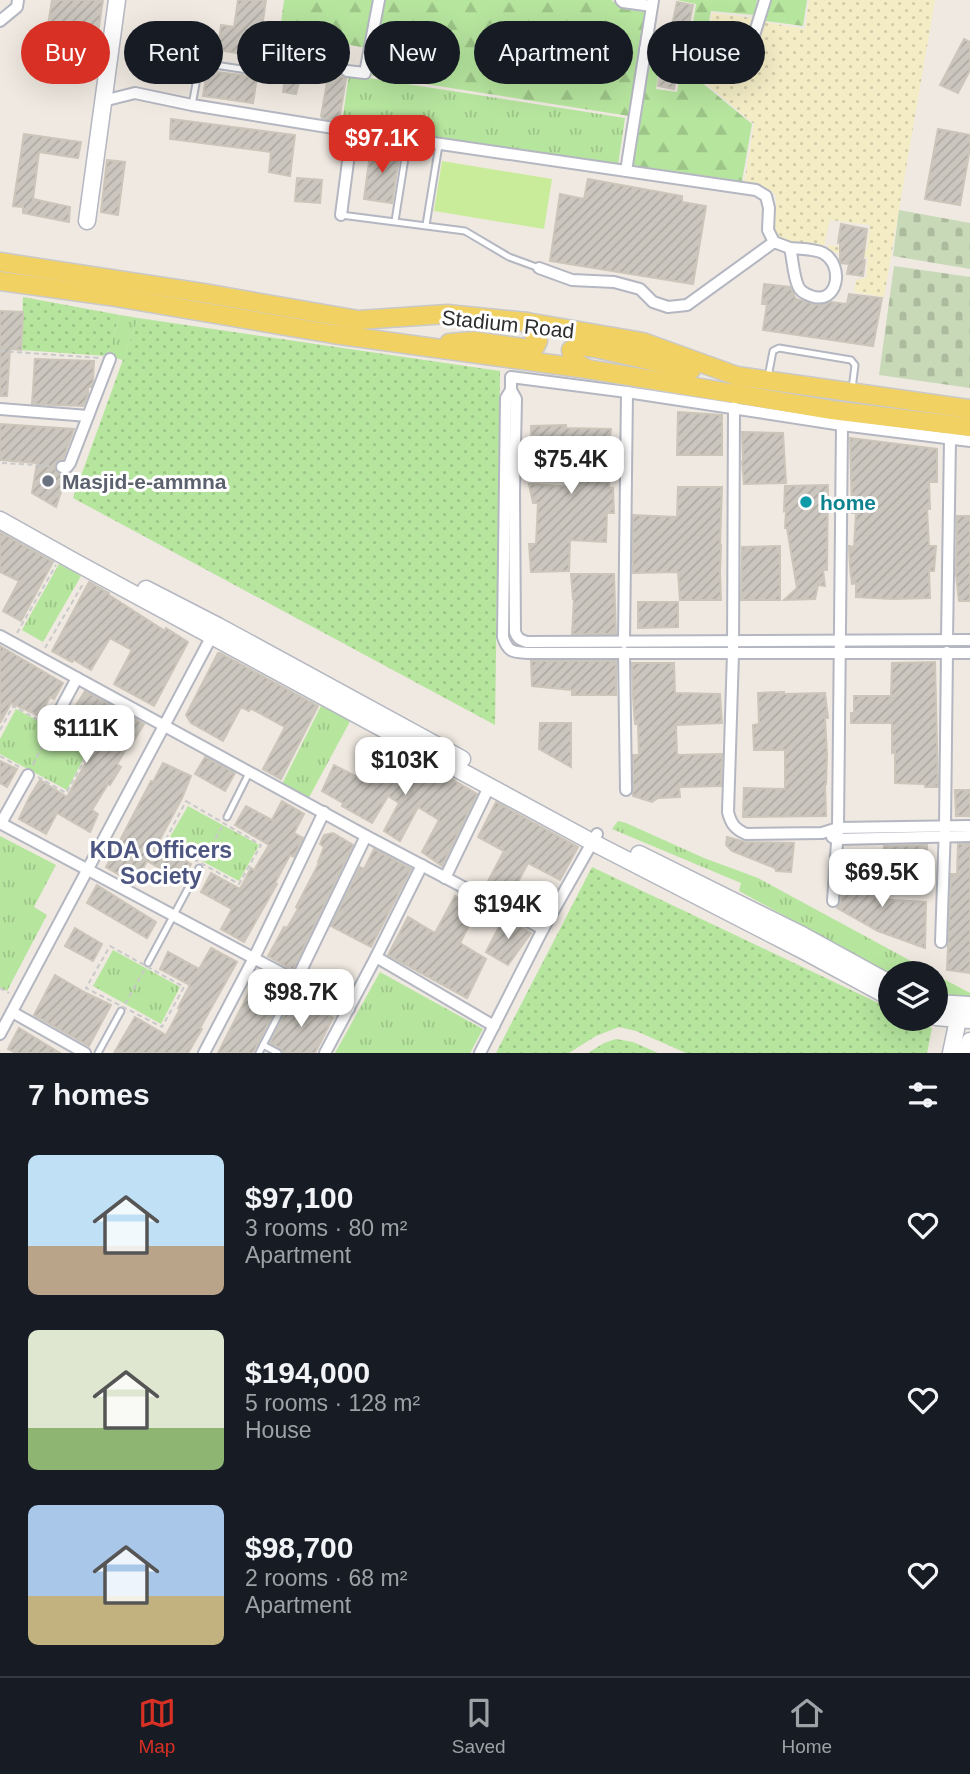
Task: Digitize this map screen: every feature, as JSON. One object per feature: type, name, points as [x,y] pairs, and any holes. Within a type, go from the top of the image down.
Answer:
[{"type":"main road","name":"Stadium Road","points":[[0,262],[359,320],[447,314],[527,322],[643,342],[737,376],[970,409]]},
{"type":"main road","name":"Stadium Road","points":[[0,281],[109,296],[333,334],[587,369],[820,408],[970,427]]},
{"type":"main road","points":[[419,345],[474,341],[530,349],[535,347],[538,341],[527,322]]},
{"type":"main road","points":[[587,369],[573,360],[571,350],[579,346],[595,348],[700,372],[737,376]]},
{"type":"street","points":[[0,21],[17,7],[18,0]]},
{"type":"street","points":[[87,221],[117,0]]},
{"type":"street","points":[[350,71],[365,73],[379,0]]},
{"type":"street","points":[[621,0],[652,3],[626,171]]},
{"type":"street","points":[[645,49],[677,55],[710,51],[742,54],[751,45],[765,0]]},
{"type":"street","points":[[103,101],[135,93],[192,106],[352,131],[756,190],[766,196],[769,208],[768,230],[774,242],[790,248],[822,252],[831,260],[837,282],[831,291],[818,298],[799,289],[790,248]]},
{"type":"street","points":[[341,215],[352,131]]},
{"type":"street","points":[[539,268],[572,280],[614,282],[640,289],[653,302],[668,307],[687,305],[774,242]]},
{"type":"street","points":[[62,467],[67,467],[70,463],[110,359]]},
{"type":"street","points":[[511,359],[511,390],[516,400],[514,492],[517,638],[527,642],[733,653],[947,639],[970,640]]},
{"type":"street","points":[[511,377],[970,441]]},
{"type":"street","points":[[626,392],[626,790]]},
{"type":"street","points":[[734,408],[730,822],[737,830],[746,834],[944,831],[970,826]]},
{"type":"street","points":[[0,409],[88,416]]},
{"type":"street","points":[[833,901],[838,833],[842,425]]},
{"type":"street","points":[[947,639],[950,438]]},
{"type":"street","points":[[0,508],[90,570],[215,631],[489,787],[802,935],[878,978]]},
{"type":"street","points":[[0,520],[215,631],[878,991]]},
{"type":"street","points":[[0,1034],[215,631]]},
{"type":"street","points":[[0,636],[366,836],[543,929]]},
{"type":"street","points":[[624,647],[733,640],[970,653]]},
{"type":"street","points":[[941,942],[947,652]]},
{"type":"street","points":[[53,724],[77,678]]},
{"type":"street","points":[[29,774],[1,823],[349,1009]]},
{"type":"street","points":[[445,878],[489,787]]},
{"type":"street","points":[[205,1053],[324,812]]},
{"type":"street","points":[[944,831],[970,836]]},
{"type":"street","points":[[296,981],[366,836]]},
{"type":"street","points":[[480,1053],[543,929],[595,838]]},
{"type":"street","points":[[325,1053],[422,865]]},
{"type":"street","points":[[376,957],[494,1026]]},
{"type":"street","points":[[12,1012],[85,1053]]},
{"type":"street","points":[[951,1053],[964,1012]]},
{"type":"street","points":[[967,1053],[970,1041]]},
{"type":"lane","points":[[192,106],[198,73],[208,64],[237,68]]},
{"type":"lane","points":[[395,221],[408,139]]},
{"type":"lane","points":[[426,225],[439,143]]},
{"type":"lane","points":[[341,215],[465,231],[509,257],[539,268]]},
{"type":"lane","points":[[767,380],[773,351],[779,348],[851,360],[855,365],[852,392]]},
{"type":"lane","points":[[225,819],[250,771]]},
{"type":"lane","points":[[148,964],[200,866]]},
{"type":"lane","points":[[259,1053],[296,981]]},
{"type":"lane","points":[[98,1053],[122,1009]]},
{"type":"lane","points":[[263,1045],[278,1053]]},
{"type":"path","points":[[0,351],[110,359]]},
{"type":"path","points":[[2,463],[62,467]]},
{"type":"path","points":[[12,642],[72,557]]},
{"type":"path","points":[[39,657],[90,570]]},
{"type":"path","points":[[0,730],[13,706],[53,724],[91,749],[66,793],[0,756]]},
{"type":"path","points":[[29,774],[53,724]]},
{"type":"path","points":[[186,801],[225,819],[261,845],[239,884],[200,866],[164,843],[186,801]]},
{"type":"path","points":[[200,866],[225,819]]},
{"type":"path","points":[[110,946],[148,964],[184,987],[162,1027],[122,1009],[86,988],[110,946]]},
{"type":"path","points":[[122,1009],[148,964]]},
{"type":"green space","points":[[284,0],[375,0],[371,21],[364,21],[364,48],[350,45],[350,21],[281,21]]},
{"type":"green space","points":[[382,0],[611,0],[624,9],[645,12],[629,116],[425,84],[460,84],[460,21],[378,21]]},
{"type":"green space","points":[[677,0],[757,0],[755,15],[711,11],[709,21],[693,21],[696,4]]},
{"type":"green space","points":[[769,0],[807,0],[803,26],[766,21]]},
{"type":"green space","points":[[647,64],[647,84],[657,84],[656,89],[677,92],[678,84],[703,84],[752,124],[742,181],[630,165]]},
{"type":"green space","points":[[350,75],[364,77],[364,84],[407,84],[625,118],[618,165],[342,122]]},
{"type":"green space","points":[[442,161],[552,179],[544,229],[434,211]]},
{"type":"green space","points":[[899,210],[970,223],[970,269],[893,256]]},
{"type":"green space","points":[[894,266],[970,277],[970,388],[879,375]]},
{"type":"green space","points":[[23,297],[120,315],[107,356],[21,350]]},
{"type":"green space","points":[[120,315],[138,318],[123,360],[107,356]]},
{"type":"green space","points":[[138,318],[500,371],[495,725],[73,498]]},
{"type":"green space","points":[[59,564],[81,576],[43,642],[22,630]]},
{"type":"green space","points":[[325,698],[354,714],[306,803],[280,788]]},
{"type":"green space","points":[[16,709],[89,748],[67,790],[0,754],[0,739]]},
{"type":"green space","points":[[188,806],[259,845],[239,881],[167,842]]},
{"type":"green space","points":[[618,821],[626,823],[704,858],[758,878],[911,961],[878,961],[878,967],[739,891],[741,883],[612,829]]},
{"type":"green space","points":[[0,836],[56,865],[34,907],[47,915],[7,991],[0,987]]},
{"type":"green space","points":[[592,867],[878,1003],[878,1031],[931,1031],[927,1053],[686,1053],[636,1031],[619,1027],[596,1036],[569,1053],[496,1053]]},
{"type":"green space","points":[[113,950],[180,987],[161,1024],[93,986]]},
{"type":"green space","points":[[380,972],[483,1029],[470,1053],[335,1053]]},
{"type":"green space","points":[[948,981],[970,993],[970,997],[948,997]]},
{"type":"green space","points":[[616,1039],[633,1042],[658,1053],[588,1053]]},
{"type":"sand","points":[[809,0],[935,0],[884,297],[854,292],[856,280],[866,278],[868,258],[828,251],[828,245],[867,250],[870,225],[830,220],[824,246],[793,244],[777,237],[775,194],[744,184],[754,124],[706,84],[765,84],[765,22],[805,29]]},
{"type":"sand","points":[[712,13],[762,21],[711,21]]},
{"type":"building","points":[[52,0],[103,0],[100,21],[49,21]]},
{"type":"building","points":[[238,0],[266,0],[263,21],[237,21],[237,53],[223,51],[223,25],[234,27]]},
{"type":"building","points":[[677,2],[693,5],[690,21],[673,21]]},
{"type":"building","points":[[964,39],[970,42],[970,70],[958,93],[940,85]]},
{"type":"building","points":[[223,73],[237,75],[237,84],[256,84],[253,103],[203,96],[205,84],[223,84]]},
{"type":"building","points":[[284,84],[298,84],[296,94],[283,92]]},
{"type":"building","points":[[327,84],[345,84],[339,121],[321,116]]},
{"type":"building","points":[[658,84],[675,84],[674,89]]},
{"type":"building","points":[[171,119],[295,135],[290,176],[269,172],[271,152],[170,139]]},
{"type":"building","points":[[938,129],[970,135],[960,205],[925,199]]},
{"type":"building","points":[[24,134],[81,142],[78,158],[39,152],[33,199],[70,207],[69,222],[23,213],[23,207],[13,206]]},
{"type":"building","points":[[371,147],[400,151],[392,203],[364,199]]},
{"type":"building","points":[[107,160],[125,162],[118,215],[101,212]]},
{"type":"building","points":[[297,178],[322,180],[320,203],[295,201]]},
{"type":"building","points":[[588,179],[682,196],[682,202],[706,206],[693,284],[550,261],[560,194],[584,199]]},
{"type":"building","points":[[841,224],[867,229],[863,276],[847,274],[849,264],[841,263],[838,243]]},
{"type":"building","points":[[764,284],[790,287],[796,299],[819,305],[831,302],[847,304],[849,294],[882,298],[873,346],[763,330],[767,304],[762,304]]},
{"type":"building","points":[[0,311],[23,312],[21,350],[10,349],[7,396],[0,396]]},
{"type":"building","points":[[35,359],[94,361],[93,382],[91,387],[88,387],[83,406],[32,404]]},
{"type":"building","points":[[678,412],[722,415],[722,455],[677,455]]},
{"type":"building","points":[[0,424],[74,429],[63,459],[54,466],[62,475],[61,492],[56,507],[32,493],[37,463],[0,460]]},
{"type":"building","points":[[566,425],[566,428],[611,429],[610,437],[606,438],[602,459],[608,459],[609,488],[613,488],[614,513],[607,513],[606,542],[570,540],[569,571],[531,572],[529,544],[536,544],[538,503],[533,503],[529,484],[575,487],[572,453],[532,452],[531,426]]},
{"type":"building","points":[[742,432],[783,433],[786,483],[744,484]]},
{"type":"building","points":[[850,438],[937,449],[937,482],[929,482],[930,509],[927,509],[929,546],[936,546],[934,571],[929,571],[930,598],[856,597],[856,583],[852,584],[849,546],[854,547],[856,513],[852,513]]},
{"type":"building","points":[[828,485],[827,570],[823,570],[825,586],[818,585],[815,599],[784,600],[797,588],[785,528],[785,486]]},
{"type":"building","points":[[678,487],[722,487],[721,600],[680,600],[678,572],[633,573],[633,515],[677,517]]},
{"type":"building","points":[[957,516],[970,516],[970,601],[959,601],[956,575]]},
{"type":"building","points":[[0,532],[53,562],[21,621],[3,611],[19,581],[0,572]]},
{"type":"building","points":[[780,546],[780,600],[741,600],[742,547]]},
{"type":"building","points":[[571,574],[614,574],[616,634],[572,634],[574,599]]},
{"type":"building","points":[[89,582],[165,631],[166,628],[188,642],[154,706],[114,684],[132,650],[110,638],[91,670],[52,651]]},
{"type":"building","points":[[638,602],[678,602],[678,627],[638,628]]},
{"type":"building","points":[[0,646],[63,683],[54,699],[50,697],[39,716],[11,703],[0,723]]},
{"type":"building","points":[[218,653],[318,706],[281,779],[263,769],[285,727],[250,708],[249,711],[241,707],[223,741],[191,723],[186,715]]},
{"type":"building","points":[[531,661],[616,661],[616,695],[572,695],[572,690],[532,686]]},
{"type":"building","points":[[935,662],[938,787],[895,783],[892,723],[851,723],[854,696],[891,696],[892,663]]},
{"type":"building","points":[[632,663],[674,663],[675,693],[720,694],[722,723],[676,725],[677,755],[722,754],[721,786],[679,787],[680,797],[658,798],[652,802],[633,796],[633,755],[639,755]]},
{"type":"building","points":[[85,691],[144,724],[117,764],[121,767],[92,810],[98,814],[90,832],[57,813],[46,834],[19,819],[40,780],[67,797],[94,748],[62,728]]},
{"type":"building","points":[[758,693],[825,693],[828,718],[825,718],[826,816],[743,817],[744,788],[785,789],[785,750],[754,750],[753,725],[759,724]]},
{"type":"building","points":[[540,723],[571,723],[571,767],[539,749]]},
{"type":"building","points":[[382,740],[404,752],[401,757],[427,770],[429,766],[477,794],[442,866],[422,852],[439,820],[418,807],[400,841],[384,831],[399,803],[388,796],[372,823],[322,791],[334,765],[362,777]]},
{"type":"building","points":[[205,757],[235,773],[225,791],[195,774]]},
{"type":"building","points":[[0,761],[17,769],[7,787],[0,783]]},
{"type":"building","points":[[163,763],[191,776],[158,843],[191,864],[182,881],[147,861],[135,884],[106,867]]},
{"type":"building","points":[[955,790],[970,790],[970,816],[956,816]]},
{"type":"building","points":[[282,801],[304,814],[294,833],[303,838],[294,857],[290,855],[244,942],[221,929],[232,909],[201,892],[211,873],[240,889],[251,868],[254,870],[269,845],[235,825],[246,806],[272,820]]},
{"type":"building","points":[[496,802],[578,847],[560,880],[528,863],[511,895],[487,883],[504,851],[478,837]]},
{"type":"building","points":[[333,833],[353,845],[293,970],[268,956],[284,927],[287,928],[298,909],[296,907],[319,863],[324,847],[320,844],[324,835]]},
{"type":"building","points":[[727,837],[745,842],[794,843],[791,872],[776,871],[775,868],[732,851],[726,845]]},
{"type":"building","points":[[958,844],[970,844],[970,973],[948,970],[951,874],[957,874]]},
{"type":"building","points":[[927,845],[927,871],[883,868],[884,846]]},
{"type":"building","points":[[374,849],[411,869],[371,947],[331,926],[360,867],[364,869]]},
{"type":"building","points":[[876,871],[876,899],[926,902],[925,948],[878,931],[837,908],[841,902],[843,872]]},
{"type":"building","points":[[97,885],[156,922],[147,938],[87,903]]},
{"type":"building","points":[[455,896],[479,906],[460,943],[486,959],[467,998],[388,955],[408,917],[435,933]]},
{"type":"building","points":[[504,917],[531,933],[508,965],[486,952]]},
{"type":"building","points":[[75,928],[102,944],[93,961],[65,946]]},
{"type":"building","points":[[211,948],[237,962],[188,1053],[114,1053],[135,1017],[166,1035],[180,1009],[178,1008],[190,985],[160,969],[168,952],[199,969]]},
{"type":"building","points":[[259,973],[287,987],[253,1053],[218,1053]]},
{"type":"building","points":[[55,975],[111,1005],[89,1046],[34,1015]]},
{"type":"building","points":[[294,997],[333,1018],[315,1053],[284,1053],[270,1043]]},
{"type":"building","points":[[19,1028],[60,1053],[16,1053],[8,1049]]},
{"type":"place","name":"Masjid-e-ammna","points":[[48,481]]},
{"type":"place","name":"home","points":[[806,502]]},
{"type":"district","name":"KDA Officers Society","points":[[161,863]]}]
